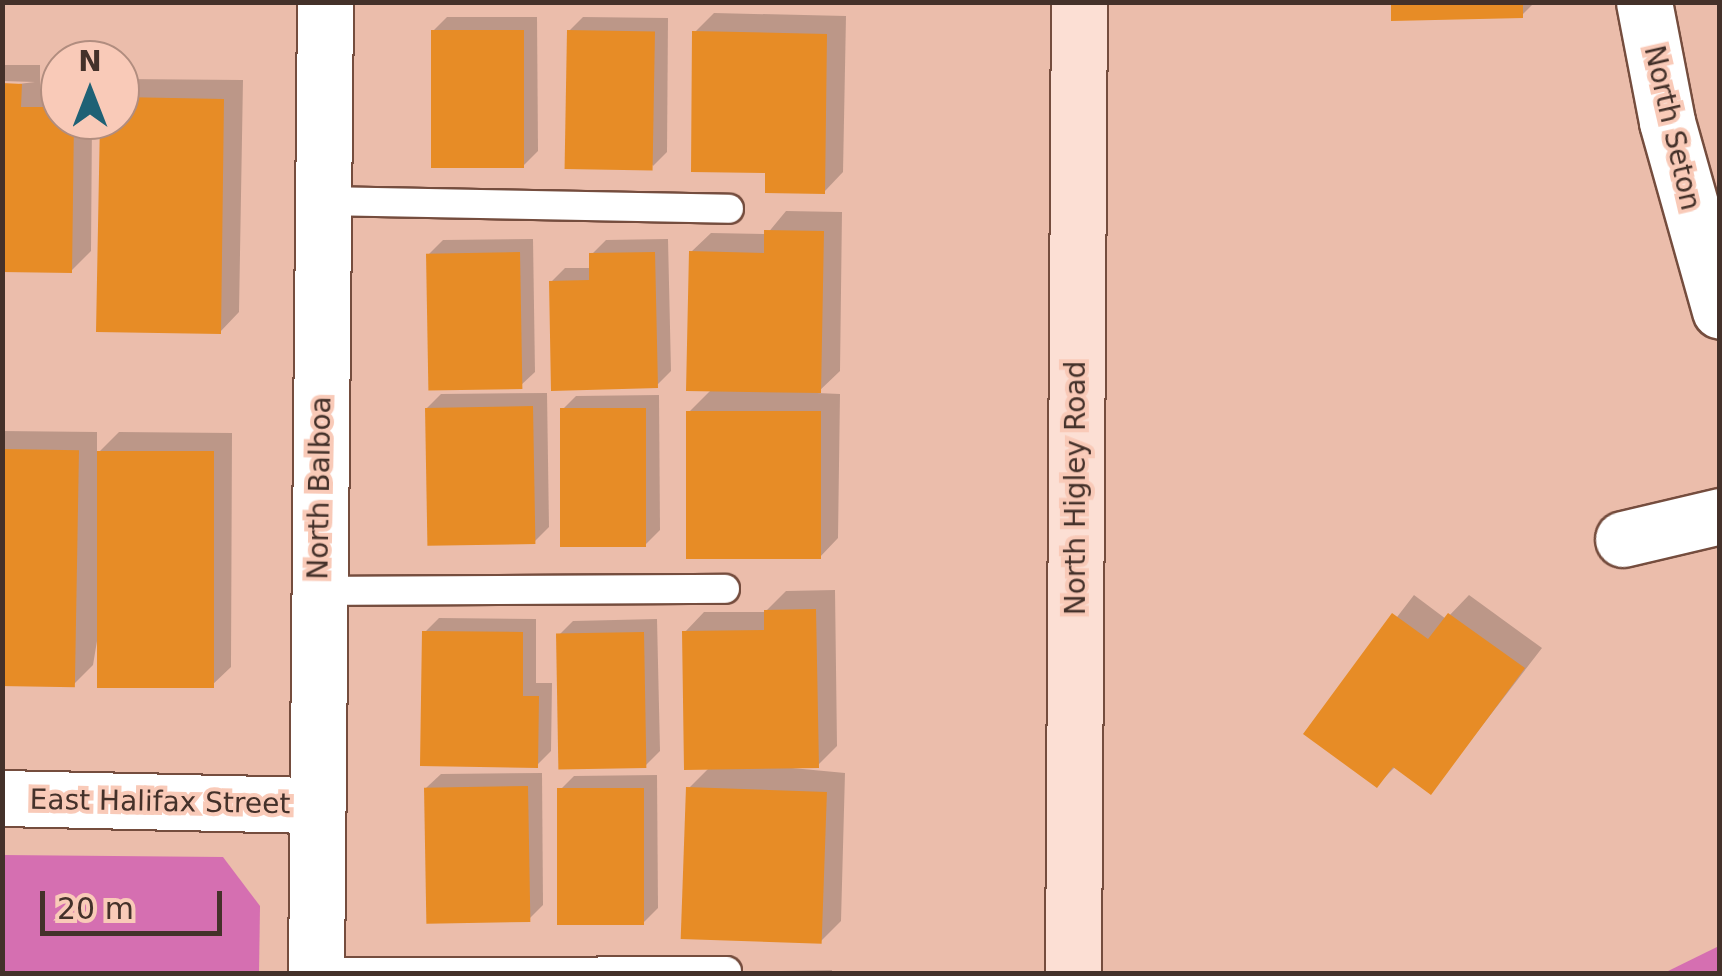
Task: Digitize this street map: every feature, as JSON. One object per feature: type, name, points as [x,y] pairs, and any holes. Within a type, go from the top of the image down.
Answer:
[{"type":"main road","name":"North Higley Road","points":[[1073,974],[1079,2]]},
{"type":"street","name":"North Balboa","points":[[316,973],[325,2]]},
{"type":"street","name":"North Seton","points":[[1644,2],[1667,122],[1720,311]]},
{"type":"street","points":[[1623,539],[1720,516]]},
{"type":"street","name":"East Halifax Street","points":[[2,798],[317,805]]},
{"type":"lane","points":[[324,201],[729,210]]},
{"type":"lane","points":[[319,592],[724,590]]},
{"type":"lane","points":[[316,973],[727,972]]},
{"type":"shaded area","points":[[3,855],[223,857],[260,906],[259,973],[3,973]]},
{"type":"shaded area","points":[[1719,946],[1719,973],[1664,973]]},
{"type":"building","points":[[1391,2],[1523,2],[1523,18],[1391,21]]},
{"type":"building","points":[[431,30],[524,30],[524,168],[431,168]]},
{"type":"building","points":[[567,30],[655,32],[653,171],[565,169]]},
{"type":"building","points":[[692,31],[827,34],[825,194],[765,193],[765,173],[691,172]]},
{"type":"building","points":[[2,83],[22,84],[21,107],[40,107],[40,140],[74,140],[72,273],[2,272]]},
{"type":"building","points":[[140,97],[224,99],[221,334],[96,332],[100,140],[140,140]]},
{"type":"building","points":[[764,230],[824,231],[821,393],[686,391],[689,251],[764,253]]},
{"type":"building","points":[[520,252],[522,389],[428,391],[426,254]]},
{"type":"building","points":[[655,252],[658,388],[551,391],[549,281],[589,280],[589,253]]},
{"type":"building","points":[[533,406],[535,544],[427,546],[425,408]]},
{"type":"building","points":[[560,408],[646,408],[646,547],[560,547]]},
{"type":"building","points":[[686,411],[821,411],[821,559],[686,559]]},
{"type":"building","points":[[2,449],[79,450],[75,687],[2,686]]},
{"type":"building","points":[[97,451],[214,451],[214,688],[97,688]]},
{"type":"building","points":[[816,609],[819,768],[684,770],[682,631],[764,630],[764,610]]},
{"type":"building","points":[[1392,613],[1428,639],[1448,613],[1525,668],[1431,795],[1393,767],[1377,788],[1303,734]]},
{"type":"building","points":[[422,631],[523,632],[523,696],[539,696],[538,768],[420,766]]},
{"type":"building","points":[[644,632],[646,768],[558,770],[556,634]]},
{"type":"building","points":[[528,786],[530,922],[426,924],[424,788]]},
{"type":"building","points":[[686,787],[827,792],[822,944],[681,939]]},
{"type":"building","points":[[557,788],[644,788],[644,925],[557,925]]}]
